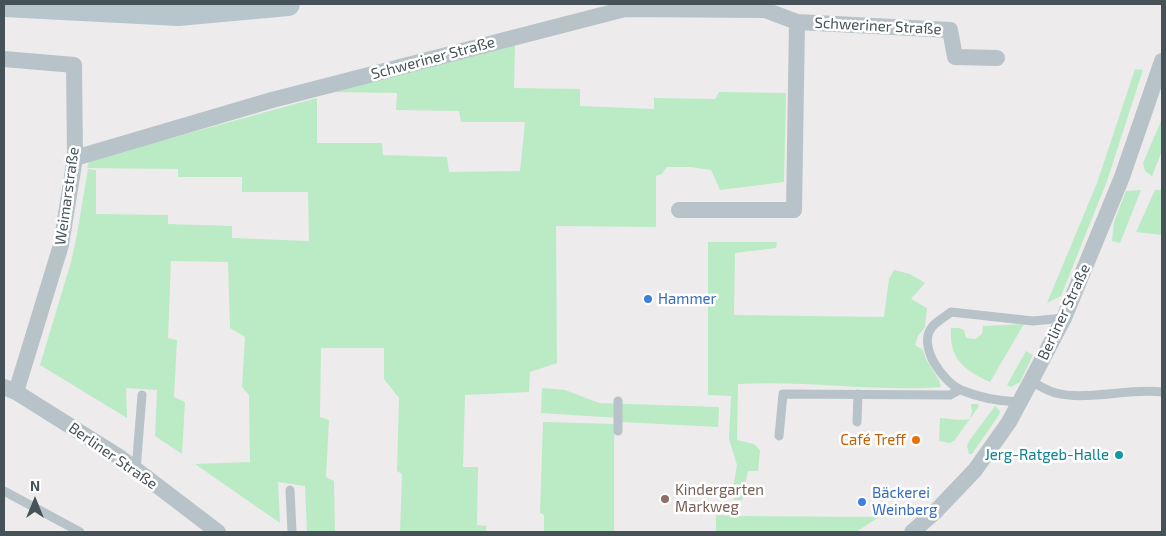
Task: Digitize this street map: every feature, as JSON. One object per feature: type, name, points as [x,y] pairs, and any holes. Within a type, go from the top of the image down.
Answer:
[{"type":"main road","points":[[4,5],[178,14],[288,4]]},
{"type":"street","name":"Schweriner Straße","points":[[75,158],[272,100],[625,9],[765,10],[797,22],[950,30],[955,57],[997,58]]},
{"type":"street","name":"Schweriner Straße","points":[[679,210],[794,210],[797,22]]},
{"type":"street","name":"Weimarstraße","points":[[4,59],[74,65],[75,158],[61,245],[10,390]]},
{"type":"street","name":"Berliner Straße","points":[[912,532],[975,470],[1009,422],[1018,402],[1031,381],[1064,318],[1122,177],[1162,61]]},
{"type":"street","name":"Berliner Straße","points":[[10,390],[121,458],[218,532]]},
{"type":"lane","points":[[1018,402],[990,400],[959,390],[937,369],[926,344],[932,327],[951,312],[1033,321],[1064,318]]},
{"type":"lane","points":[[1031,381],[1055,393],[1077,395],[1146,390],[1162,392]]},
{"type":"lane","points":[[779,436],[783,394],[950,395],[959,390]]},
{"type":"lane","points":[[857,422],[858,394]]},
{"type":"lane","points":[[136,470],[142,395]]},
{"type":"lane","points":[[618,401],[618,431]]},
{"type":"lane","points":[[290,490],[292,532]]},
{"type":"lane","points":[[4,491],[80,532]]},
{"type":"green space","points":[[515,45],[514,88],[580,89],[580,106],[654,109],[654,98],[715,99],[719,92],[786,93],[784,182],[720,190],[711,170],[691,167],[667,167],[662,174],[656,176],[656,227],[556,226],[557,363],[530,372],[529,392],[465,395],[463,467],[478,467],[477,525],[486,526],[486,532],[400,532],[402,474],[397,471],[399,398],[384,379],[384,348],[321,348],[320,417],[329,420],[326,477],[334,481],[335,532],[307,532],[305,486],[278,482],[280,523],[195,464],[250,462],[249,395],[242,387],[245,337],[230,328],[228,262],[171,261],[168,338],[177,340],[174,397],[185,402],[182,454],[155,436],[157,390],[126,388],[127,418],[40,365],[71,262],[88,169],[96,170],[96,214],[168,215],[168,224],[232,226],[232,238],[309,241],[308,192],[242,192],[242,177],[178,177],[178,169],[87,168],[89,162],[317,98],[317,143],[382,143],[383,155],[447,157],[449,172],[520,171],[525,122],[461,122],[459,111],[396,110],[397,93],[332,92]]},
{"type":"green space","points":[[1135,69],[1143,70],[1107,181],[1061,296],[1047,303],[1097,183]]},
{"type":"green space","points":[[1162,119],[1162,151],[1152,176],[1145,171],[1143,163]]},
{"type":"green space","points":[[1141,190],[1120,243],[1112,241],[1114,222],[1126,191]]},
{"type":"green space","points":[[1155,190],[1162,190],[1162,235],[1136,232]]},
{"type":"green space","points":[[708,242],[777,242],[776,248],[735,253],[734,315],[884,317],[889,279],[894,270],[910,274],[925,283],[911,299],[927,308],[925,327],[918,336],[915,345],[923,350],[941,387],[890,388],[789,383],[738,384],[737,440],[754,444],[760,450],[758,471],[748,471],[742,500],[734,500],[733,488],[737,465],[729,439],[731,396],[708,395]]},
{"type":"green space","points":[[1024,324],[990,382],[966,368],[956,356],[951,339],[951,328],[964,330],[966,338],[975,339],[982,334],[983,326]]},
{"type":"green space","points":[[1026,351],[1033,355],[1020,382],[1011,387],[1007,385]]},
{"type":"green space","points":[[542,388],[565,390],[599,403],[719,407],[718,427],[621,422],[619,418],[541,413]]},
{"type":"green space","points":[[971,404],[978,404],[979,406],[970,419],[972,412]]},
{"type":"green space","points":[[995,406],[1000,411],[999,415],[972,454],[969,454],[967,446],[969,441]]},
{"type":"green space","points":[[940,418],[970,419],[955,440],[950,443],[939,441]]},
{"type":"green space","points":[[543,422],[615,424],[614,532],[544,532],[544,515],[540,513]]},
{"type":"green space","points":[[716,515],[879,517],[856,532],[716,532]]},
{"type":"place","name":"Hammer","points":[[648,299]]},
{"type":"place","name":"Café Treff","points":[[916,440]]},
{"type":"place","name":"Jerg-Ratgeb-Halle","points":[[1119,455]]},
{"type":"place","name":"Kindergarten Markweg","points":[[665,499]]},
{"type":"place","name":"Bäckerei Weinberg","points":[[862,502]]}]
